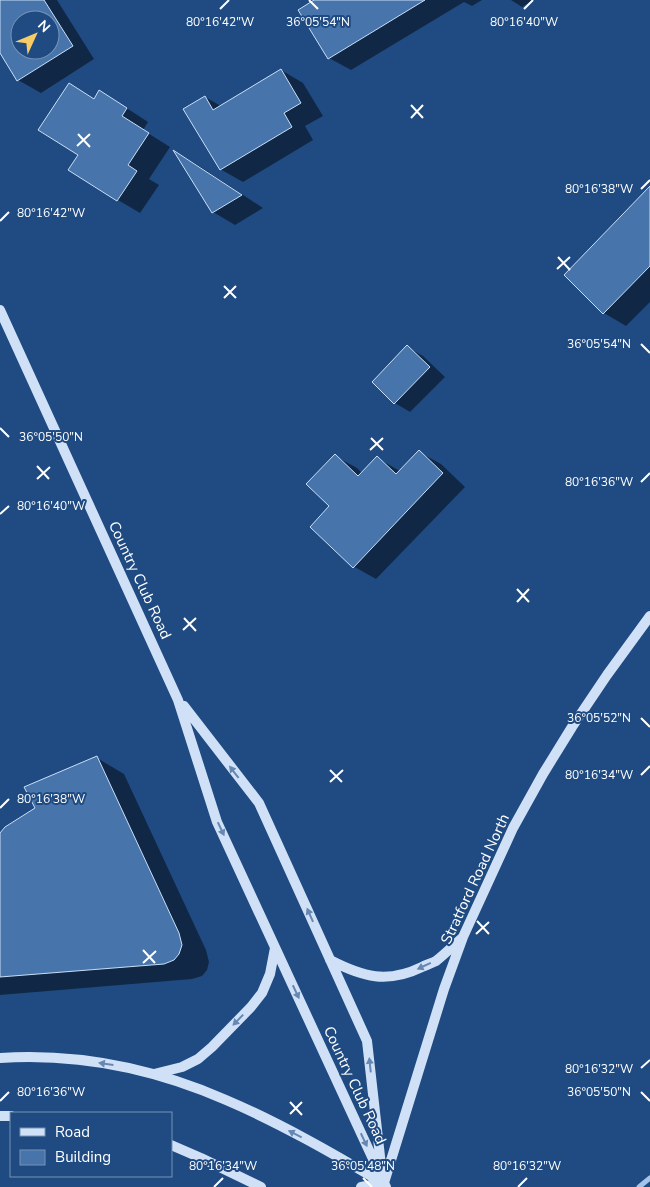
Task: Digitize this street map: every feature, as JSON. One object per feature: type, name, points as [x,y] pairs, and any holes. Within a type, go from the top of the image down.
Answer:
[{"type":"main road","name":"Country Club Road","points":[[0,310],[178,700],[217,822],[383,1186]]},
{"type":"main road","name":"Stratford Road North","points":[[383,1186],[444,989],[463,937],[513,828],[572,727],[650,616]]},
{"type":"main road","name":"Country Club Road","points":[[178,700],[259,803],[367,1041],[383,1186]]},
{"type":"main road","points":[[330,960],[350,970],[369,976],[392,977],[414,971],[435,961],[463,937]]},
{"type":"main road","points":[[154,1074],[182,1067],[198,1059],[251,1007],[262,992],[270,974],[275,948]]},
{"type":"main road","points":[[0,1058],[42,1057],[115,1065],[154,1074],[191,1086],[226,1100],[317,1145],[383,1186]]},
{"type":"main road","points":[[172,1145],[261,1187]]},
{"type":"main road","points":[[361,1187],[383,1186]]},
{"type":"street","points":[[639,1187],[650,1178]]},
{"type":"building","points":[[0,0],[44,0],[50,10],[10,10],[10,60],[51,60],[17,81],[0,53]]},
{"type":"building","points":[[314,0],[425,0],[328,59],[298,10]]},
{"type":"building","points":[[60,25],[73,46],[60,54]]},
{"type":"building","points":[[281,69],[301,103],[284,113],[292,127],[220,170],[183,109],[205,96],[213,110]]},
{"type":"building","points":[[69,83],[94,99],[99,90],[127,108],[122,116],[149,133],[128,165],[137,171],[117,201],[68,170],[78,155],[38,130]]},
{"type":"building","points":[[173,150],[242,195],[212,213]]},
{"type":"building","points":[[650,186],[650,266],[603,314],[564,275]]},
{"type":"building","points":[[407,345],[430,367],[394,404],[372,382]]},
{"type":"building","points":[[419,450],[443,473],[353,568],[310,527],[329,506],[306,484],[335,454],[358,476],[377,456],[396,474]]},
{"type":"building","points":[[97,756],[179,933],[182,945],[179,954],[174,960],[164,964],[0,977],[0,833],[5,827],[35,808],[24,787]]}]
